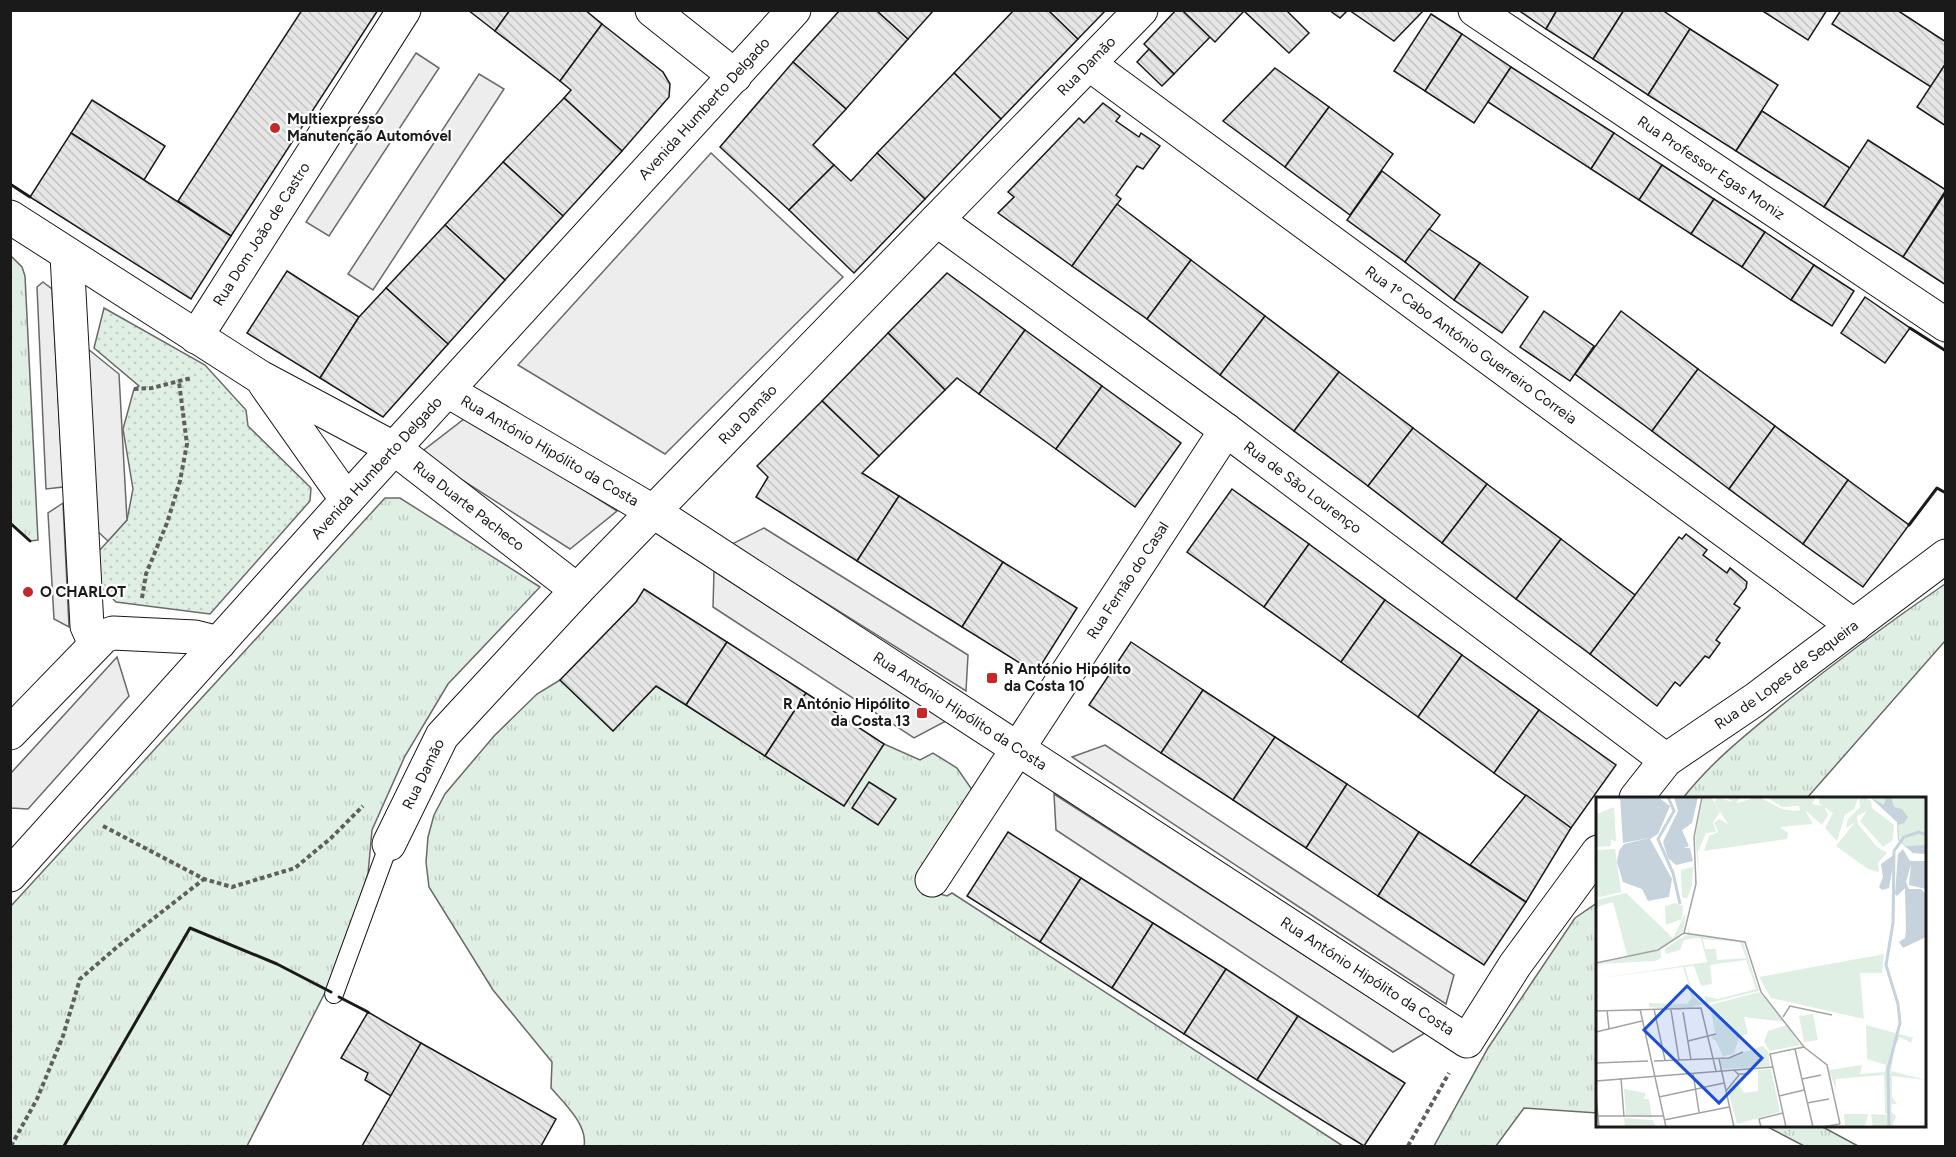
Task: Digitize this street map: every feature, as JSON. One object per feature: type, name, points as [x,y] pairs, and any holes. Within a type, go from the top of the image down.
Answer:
[{"type":"street","name":"Rua Dom João de Castro","points":[[196,337],[404,10]]},
{"type":"street","points":[[652,10],[735,76]]},
{"type":"street","name":"Avenida Humberto Delgado","points":[[10,875],[347,500],[794,10]]},
{"type":"street","name":"Rua Damão","points":[[389,844],[442,736],[577,590],[1141,10]]},
{"type":"street","name":"Rua Professor Egas Moniz","points":[[1475,10],[1946,325]]},
{"type":"street","name":"Rua 1º Cabo António Guerreiro Correia","points":[[1089,64],[1854,626]]},
{"type":"street","name":"Rua Duarte Pacheco","points":[[10,217],[260,377],[395,449],[577,590]]},
{"type":"street","name":"Rua de São Lourenço","points":[[937,220],[1226,430],[1666,760]]},
{"type":"street","points":[[67,255],[87,626],[95,644]]},
{"type":"street","name":"Rua Duarte Pacheco","points":[[260,377],[347,500]]},
{"type":"street","name":"Rua António Hipólito da Costa","points":[[448,391],[654,512],[1467,1041]]},
{"type":"street","name":"Rua Fernão do Casal","points":[[932,880],[1226,430]]},
{"type":"street","name":"Rua de Lopes de Sequeira","points":[[1637,797],[1666,760],[1756,699],[1946,556]]},
{"type":"street","points":[[10,733],[95,644],[113,633],[202,638],[219,643]]},
{"type":"street","points":[[1467,1041],[1515,965],[1596,855]]},
{"type":"lane","points":[[334,994],[389,844]]},
{"type":"path","points":[[134,389],[179,382],[193,377],[199,371]]},
{"type":"path","points":[[141,605],[146,574],[167,523],[180,481],[187,444],[179,382]]},
{"type":"path","points":[[71,808],[204,879],[232,887],[296,868],[332,838],[364,806]]},
{"type":"path","points":[[11,1146],[37,1099],[63,1036],[80,979],[117,946],[204,879]]},
{"type":"path","points":[[1408,1146],[1467,1041]]},
{"type":"green space","points":[[10,255],[22,267],[25,276],[38,540],[30,541],[11,523]]},
{"type":"green space","points":[[104,308],[205,365],[246,410],[248,426],[311,488],[310,501],[210,614],[116,602],[99,585],[98,552],[127,520],[133,489],[123,429],[134,389],[139,386],[94,348]]},
{"type":"green space","points":[[385,498],[400,498],[540,587],[448,684],[405,756],[372,830],[368,874],[336,971],[247,1146],[11,1146],[10,907]]},
{"type":"green space","points":[[1945,584],[1945,641],[1808,797],[1684,797],[1745,735],[1865,641]]},
{"type":"green space","points":[[560,680],[613,731],[656,686],[844,806],[884,744],[920,760],[933,753],[957,768],[973,791],[933,892],[947,896],[952,893],[1343,1146],[584,1146],[579,1122],[551,1088],[552,1062],[493,990],[429,887],[426,862],[428,837],[434,815],[445,794],[494,736],[537,694]]},
{"type":"green space","points":[[1596,904],[1596,1113],[1524,1108],[1496,1146],[1434,1146],[1488,1048],[1575,918]]},
{"type":"green space","points":[[1768,1127],[1823,1127],[1858,1146],[1804,1146]]},
{"type":"shaded area","points":[[416,53],[439,68],[329,236],[306,222]]},
{"type":"shaded area","points":[[479,74],[504,89],[373,290],[348,274]]},
{"type":"shaded area","points":[[711,153],[843,277],[665,454],[518,365]]},
{"type":"shaded area","points":[[43,282],[52,289],[63,487],[46,489],[37,287]]},
{"type":"shaded area","points":[[88,349],[119,374],[127,520],[108,541],[97,531]]},
{"type":"shaded area","points":[[468,416],[617,511],[570,549],[420,453]]},
{"type":"shaded area","points":[[63,503],[69,627],[54,619],[48,513]]},
{"type":"shaded area","points":[[764,528],[968,655],[966,691],[732,544]]},
{"type":"shaded area","points":[[714,571],[946,721],[914,738],[713,607]]},
{"type":"shaded area","points":[[117,657],[129,696],[28,809],[11,808],[11,773]]},
{"type":"shaded area","points":[[1105,745],[1454,975],[1446,1004],[1072,757]]},
{"type":"shaded area","points":[[1054,794],[1425,1033],[1393,1052],[1056,830]]},
{"type":"building","points":[[302,10],[378,10],[231,236],[178,201]]},
{"type":"building","points":[[468,10],[510,10],[495,31]]},
{"type":"building","points":[[510,10],[585,10],[602,24],[560,81],[495,31]]},
{"type":"building","points":[[840,10],[876,10],[908,39],[846,109],[793,62]]},
{"type":"building","points":[[876,10],[934,10],[908,39]]},
{"type":"building","points":[[1014,10],[1048,10],[1078,39],[1001,119],[954,73]]},
{"type":"building","points":[[1048,10],[1106,10],[1078,39]]},
{"type":"building","points":[[1176,10],[1182,10],[1210,37],[1174,74],[1144,44]]},
{"type":"building","points":[[1182,10],[1286,10],[1309,33],[1289,53],[1244,11],[1215,42]]},
{"type":"building","points":[[1329,10],[1348,10],[1340,18]]},
{"type":"building","points":[[1349,10],[1424,10],[1394,41]]},
{"type":"building","points":[[1518,10],[1557,10],[1546,29]]},
{"type":"building","points":[[1557,10],[1624,10],[1593,59],[1546,29]]},
{"type":"building","points":[[1624,10],[1662,10],[1690,29],[1648,95],[1593,59]]},
{"type":"building","points":[[1761,10],[1827,10],[1808,40]]},
{"type":"building","points":[[1841,10],[1897,10],[1946,42],[1946,63],[1931,87],[1832,24]]},
{"type":"building","points":[[1431,14],[1462,34],[1425,91],[1394,71]]},
{"type":"building","points":[[602,24],[663,72],[670,84],[669,97],[622,151],[564,98],[571,90],[560,81]]},
{"type":"building","points":[[1690,29],[1778,85],[1736,151],[1648,95]]},
{"type":"building","points":[[1462,34],[1511,67],[1474,123],[1425,91]]},
{"type":"building","points":[[1149,49],[1174,74],[1162,86],[1137,62]]},
{"type":"building","points":[[793,62],[846,109],[813,145],[834,165],[789,210],[720,147]]},
{"type":"building","points":[[1946,63],[1946,126],[1917,107]]},
{"type":"building","points":[[1511,67],[1614,133],[1591,169],[1488,102]]},
{"type":"building","points":[[1275,68],[1329,107],[1285,167],[1223,121]]},
{"type":"building","points":[[954,73],[1001,119],[925,199],[877,153]]},
{"type":"building","points":[[564,98],[622,151],[563,216],[503,162]]},
{"type":"building","points":[[92,100],[165,146],[144,180],[71,133]]},
{"type":"building","points":[[1103,103],[1120,116],[1116,121],[1139,137],[1141,133],[1160,146],[1143,169],[1137,166],[1116,195],[1121,199],[1072,266],[998,213],[1014,197],[1008,192],[1079,118],[1084,123]]},
{"type":"building","points":[[1329,107],[1393,154],[1350,215],[1285,167]]},
{"type":"building","points":[[1762,111],[1850,168],[1824,207],[1736,151]]},
{"type":"building","points":[[71,133],[231,236],[191,299],[30,197]]},
{"type":"building","points":[[1614,133],[1662,165],[1639,200],[1591,169]]},
{"type":"building","points":[[1868,140],[1946,190],[1903,257],[1824,207]]},
{"type":"building","points":[[877,153],[925,199],[854,273],[789,210],[834,165],[851,181]]},
{"type":"building","points":[[503,162],[563,216],[505,280],[445,225]]},
{"type":"building","points":[[1662,165],[1714,199],[1691,234],[1639,200]]},
{"type":"building","points":[[1382,171],[1440,215],[1405,262],[1347,220]]},
{"type":"building","points":[[1946,192],[1946,285],[1903,257]]},
{"type":"building","points":[[1714,199],[1765,232],[1742,267],[1691,234]]},
{"type":"building","points":[[1117,204],[1191,260],[1147,319],[1072,266]]},
{"type":"building","points":[[445,225],[505,280],[448,344],[386,288]]},
{"type":"building","points":[[1429,229],[1480,263],[1454,300],[1405,262]]},
{"type":"building","points":[[1765,232],[1814,265],[1791,300],[1742,267]]},
{"type":"building","points":[[1191,260],[1265,316],[1220,375],[1147,319]]},
{"type":"building","points":[[1480,263],[1528,297],[1502,333],[1454,300]]},
{"type":"building","points":[[1814,265],[1854,291],[1832,326],[1791,300]]},
{"type":"building","points":[[287,271],[359,317],[320,378],[247,333]]},
{"type":"building","points":[[947,273],[1025,330],[979,394],[957,378],[945,390],[888,333]]},
{"type":"building","points":[[386,288],[448,344],[383,417],[320,378],[359,317]]},
{"type":"building","points":[[1865,297],[1910,328],[1885,363],[1841,333]]},
{"type":"building","points":[[1544,311],[1594,346],[1570,381],[1520,347]]},
{"type":"building","points":[[1621,311],[1698,369],[1652,431],[1575,374]]},
{"type":"building","points":[[1265,316],[1339,372],[1294,431],[1220,375]]},
{"type":"building","points":[[1025,330],[1102,386],[1056,449],[979,394]]},
{"type":"building","points":[[888,333],[945,390],[879,456],[822,401]]},
{"type":"building","points":[[1698,369],[1775,426],[1729,489],[1652,431]]},
{"type":"building","points":[[1339,372],[1413,428],[1368,486],[1294,431]]},
{"type":"building","points":[[1102,386],[1181,443],[1135,507],[1056,449]]},
{"type":"building","points":[[822,401],[879,456],[862,473],[899,496],[857,561],[756,497],[768,477],[757,466]]},
{"type":"building","points":[[1775,426],[1848,480],[1803,544],[1729,489]]},
{"type":"building","points":[[1413,428],[1487,484],[1442,543],[1368,486]]},
{"type":"building","points":[[1848,480],[1909,525],[1863,587],[1803,544]]},
{"type":"building","points":[[1487,484],[1561,539],[1516,599],[1442,543]]},
{"type":"building","points":[[1232,489],[1309,544],[1264,607],[1187,552]]},
{"type":"building","points":[[899,496],[1003,562],[962,627],[857,561]]},
{"type":"building","points":[[1686,534],[1707,550],[1703,555],[1727,573],[1730,568],[1747,582],[1746,588],[1734,604],[1740,608],[1716,640],[1720,643],[1709,658],[1705,656],[1680,686],[1675,682],[1657,706],[1590,654],[1679,537],[1682,539]]},
{"type":"building","points":[[1561,539],[1635,595],[1590,654],[1516,599]]},
{"type":"building","points":[[1309,544],[1385,600],[1341,662],[1264,607]]},
{"type":"building","points":[[1003,562],[1077,608],[1036,673],[962,627]]},
{"type":"building","points":[[644,589],[727,642],[686,705],[656,686],[613,731],[560,680],[636,602]]},
{"type":"building","points":[[1385,600],[1462,655],[1418,717],[1341,662]]},
{"type":"building","points":[[727,642],[806,693],[765,756],[686,705]]},
{"type":"building","points":[[1131,642],[1203,690],[1161,753],[1089,705]]},
{"type":"building","points":[[1462,655],[1539,710],[1494,773],[1418,717]]},
{"type":"building","points":[[1203,690],[1275,737],[1233,800],[1161,753]]},
{"type":"building","points":[[806,693],[884,744],[844,806],[765,756]]},
{"type":"building","points":[[1539,710],[1616,765],[1571,828],[1494,773]]},
{"type":"building","points":[[1275,737],[1347,784],[1306,848],[1233,800]]},
{"type":"building","points":[[869,782],[896,799],[878,825],[852,808]]},
{"type":"building","points":[[1347,784],[1419,832],[1378,896],[1306,848]]},
{"type":"building","points":[[1526,795],[1571,828],[1526,902],[1470,865]]},
{"type":"building","points":[[1008,832],[1081,878],[1040,942],[967,896]]},
{"type":"building","points":[[1419,832],[1526,902],[1484,965],[1378,896]]},
{"type":"building","points":[[1081,878],[1153,923],[1112,988],[1040,942]]},
{"type":"building","points":[[1153,923],[1226,969],[1184,1034],[1112,988]]},
{"type":"building","points":[[1226,969],[1298,1016],[1257,1080],[1184,1034]]},
{"type":"building","points":[[368,1012],[421,1043],[391,1096],[365,1080],[368,1073],[341,1058]]},
{"type":"building","points":[[1298,1016],[1405,1083],[1364,1146],[1257,1080]]},
{"type":"building","points":[[421,1043],[556,1119],[541,1146],[362,1146]]},
{"type":"wall","points":[[10,184],[30,197]]},
{"type":"wall","points":[[1910,328],[1946,351]]},
{"type":"wall","points":[[1909,525],[1937,488],[1944,492]]},
{"type":"wall","points":[[10,523],[30,541]]},
{"type":"wall","points":[[64,1146],[190,928],[277,964],[331,992]]},
{"type":"wall","points":[[339,997],[368,1012]]},
{"type":"place","name":"Multiexpresso Manutenção Automóvel","points":[[275,128]]},
{"type":"place","name":"O CHARLOT","points":[[28,592]]},
{"type":"place","name":"R António Hipólito da Costa 10","points":[[992,678]]},
{"type":"place","name":"R António Hipólito da Costa 13","points":[[922,713]]}]
